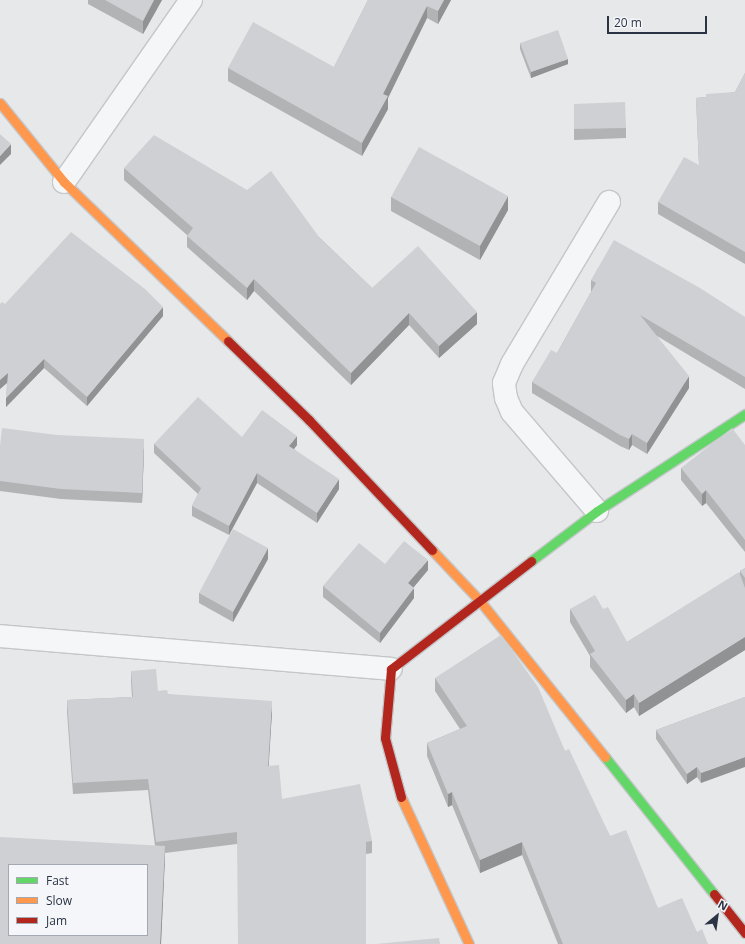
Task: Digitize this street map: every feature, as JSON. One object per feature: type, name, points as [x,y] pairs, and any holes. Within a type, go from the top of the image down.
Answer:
[{"type":"street","points":[[64,182],[192,0]]},
{"type":"street","points":[[0,103],[64,182],[309,420],[480,601],[745,933]]},
{"type":"street","points":[[597,511],[512,412],[506,398],[504,383],[512,364],[609,202]]},
{"type":"street","points":[[0,636],[391,669],[597,511],[745,414]]},
{"type":"street","points":[[391,669],[386,738],[400,796],[469,944]]},
{"type":"building","points":[[105,0],[154,0],[143,21]]},
{"type":"building","points":[[368,0],[444,0],[438,11],[427,6],[383,94],[388,96],[362,143],[228,68],[253,22],[334,67]]},
{"type":"building","points":[[558,30],[568,59],[531,72],[520,43]]},
{"type":"building","points":[[745,73],[745,252],[658,202],[684,157],[699,165],[696,98],[706,97],[706,94],[735,92]]},
{"type":"building","points":[[625,102],[626,128],[574,129],[574,104]]},
{"type":"building","points":[[0,134],[11,144],[0,156]]},
{"type":"building","points":[[154,135],[247,190],[271,171],[319,237],[372,288],[418,246],[477,312],[439,346],[409,313],[351,373],[254,279],[247,288],[187,236],[193,228],[124,168]]},
{"type":"building","points":[[419,147],[508,196],[480,246],[391,197]]},
{"type":"building","points":[[71,232],[145,289],[163,307],[87,397],[44,359],[6,398],[8,373],[0,380],[0,304],[2,302],[5,304]]},
{"type":"building","points":[[614,240],[700,288],[745,317],[745,377],[640,315],[689,376],[647,443],[632,434],[629,439],[620,435],[532,382],[551,350],[557,353],[596,283],[591,280]]},
{"type":"building","points":[[198,397],[242,437],[262,410],[297,436],[289,446],[339,479],[317,513],[257,473],[229,526],[192,506],[201,488],[154,444]]},
{"type":"building","points":[[2,428],[57,435],[144,439],[142,493],[61,489],[0,481],[0,446]]},
{"type":"building","points":[[732,428],[745,445],[745,540],[706,490],[702,494],[681,468]]},
{"type":"building","points":[[233,529],[268,548],[233,612],[199,593]]},
{"type":"building","points":[[404,541],[428,560],[408,583],[414,588],[380,633],[323,586],[359,543],[385,564]]},
{"type":"building","points":[[745,568],[745,578],[740,571]]},
{"type":"building","points":[[739,572],[745,588],[745,637],[639,703],[634,694],[626,700],[590,654],[595,651],[570,609],[595,595],[603,609],[608,607],[627,642]]},
{"type":"building","points":[[501,635],[538,687],[565,751],[569,749],[610,836],[626,830],[658,908],[682,898],[697,932],[702,929],[708,944],[563,944],[522,842],[480,860],[452,792],[448,794],[427,743],[467,726],[435,678]]},
{"type":"building","points":[[156,669],[158,691],[167,690],[168,694],[272,701],[268,766],[279,765],[282,799],[360,784],[372,841],[366,842],[366,944],[238,944],[237,832],[156,842],[148,779],[73,783],[67,700],[133,697],[131,671]]},
{"type":"building","points":[[745,697],[745,757],[701,773],[697,767],[687,774],[656,730]]},
{"type":"building","points":[[0,837],[165,846],[160,944],[0,944]]},
{"type":"building","points":[[439,938],[440,944],[376,944]]},
{"type":"traffic: fast","points":[[531,561],[597,511],[745,414]]},
{"type":"traffic: fast","points":[[605,757],[714,894]]},
{"type":"traffic: slow","points":[[0,103],[64,182],[228,341]]},
{"type":"traffic: slow","points":[[432,550],[480,601],[605,757]]},
{"type":"traffic: slow","points":[[401,797],[469,944]]},
{"type":"traffic: jam","points":[[228,341],[309,420],[432,550]]},
{"type":"traffic: jam","points":[[401,797],[385,738],[391,669],[531,561]]},
{"type":"traffic: jam","points":[[714,894],[745,933]]}]
